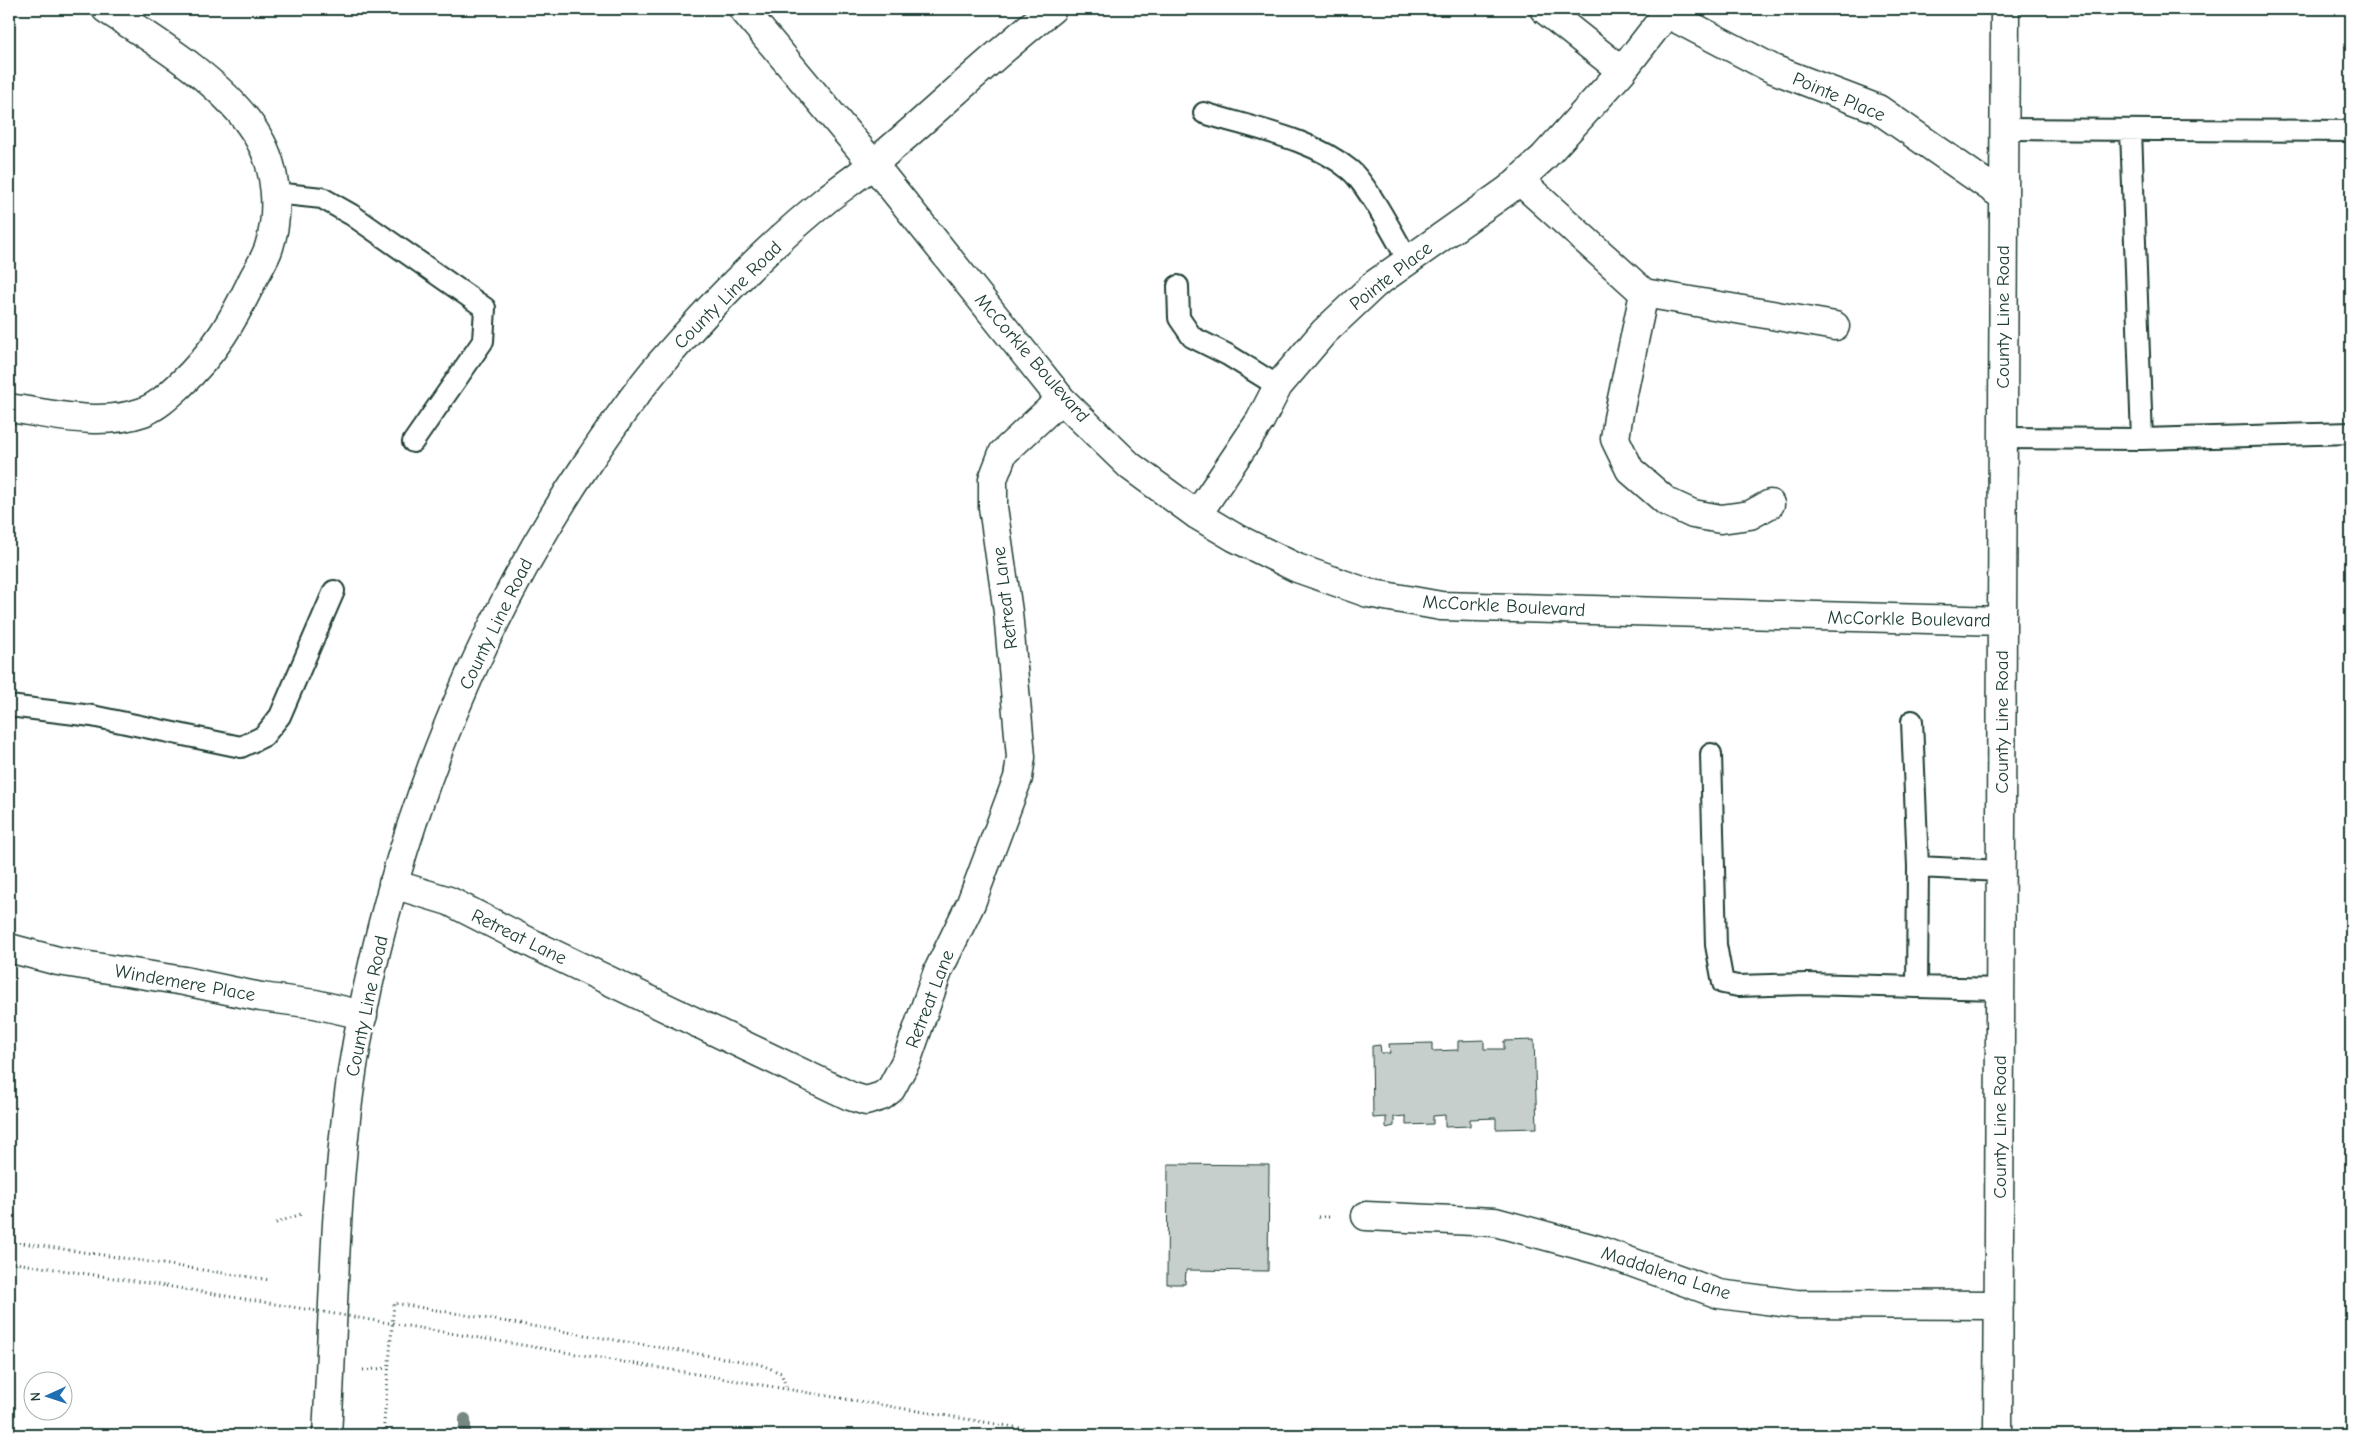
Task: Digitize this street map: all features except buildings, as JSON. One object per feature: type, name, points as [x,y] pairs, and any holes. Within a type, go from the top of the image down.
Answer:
[{"type":"street","points":[[9,408],[95,420],[130,416],[161,402],[200,366],[217,347],[269,247],[275,214],[275,194],[267,154],[258,136],[241,114],[209,81],[150,37],[106,9]]},
{"type":"street","name":"McCorkle Boulevard","points":[[743,9],[873,164],[1061,399],[1130,466],[1197,515],[1234,537],[1297,568],[1368,593],[1441,606],[2002,621]]},
{"type":"street","name":"County Line Road","points":[[327,1435],[338,1195],[353,1069],[363,1015],[393,884],[417,807],[468,678],[528,558],[562,500],[622,412],[640,389],[732,286],[823,202],[873,164],[1008,44],[1052,9]]},
{"type":"street","points":[[1544,9],[1622,71]]},
{"type":"street","name":"County Line Road","points":[[1998,1435],[2005,9]]},
{"type":"street","name":"Pointe Place","points":[[1197,515],[1260,421],[1278,386],[1324,332],[1375,284],[1508,190],[1544,157],[1622,71],[1668,11],[1773,69],[1878,109],[2003,196]]},
{"type":"street","points":[[1519,180],[1644,293],[1835,326]]},
{"type":"street","points":[[1644,293],[1615,439],[1630,470],[1667,502],[1693,514],[1721,519],[1750,515],[1770,504]]},
{"type":"street","name":"Retreat Lane","points":[[393,884],[448,901],[545,950],[850,1096],[866,1100],[882,1096],[891,1089],[907,1059],[938,972],[972,903],[1018,778],[1020,748],[1008,612],[993,507],[993,479],[1003,453],[1061,399]]},
{"type":"street","name":"Windemere Place","points":[[9,948],[58,961],[184,981],[260,997],[315,1004],[363,1015]]},
{"type":"street","name":"Maddalena Lane","points":[[1366,1216],[1495,1222],[1598,1250],[1719,1294],[1796,1304],[1999,1305]]},
{"type":"lane","points":[[1204,113],[1317,148],[1352,170],[1369,194],[1408,260]]},
{"type":"lane","points":[[2004,129],[2351,131]]},
{"type":"lane","points":[[2131,130],[2142,439]]},
{"type":"lane","points":[[275,194],[322,198],[352,215],[485,308],[483,341],[413,442]]},
{"type":"lane","points":[[1178,286],[1180,318],[1192,337],[1228,355],[1278,386]]},
{"type":"lane","points":[[2003,438],[2142,439],[2351,432]]},
{"type":"lane","points":[[9,706],[92,716],[241,747],[264,736],[280,716],[334,591]]},
{"type":"lane","points":[[1912,721],[1918,867],[1917,987]]},
{"type":"lane","points":[[1711,754],[1716,945],[1723,983],[1738,986],[1807,984],[2000,989]]},
{"type":"lane","points":[[1918,867],[2001,871]]},
{"type":"path","points":[[9,1241],[270,1280]]},
{"type":"path","points":[[9,1262],[166,1286],[1062,1435]]},
{"type":"path","points":[[383,1435],[394,1303],[759,1364],[781,1373],[787,1389]]},
{"type":"waterway","points":[[465,1419],[465,1435]]}]
